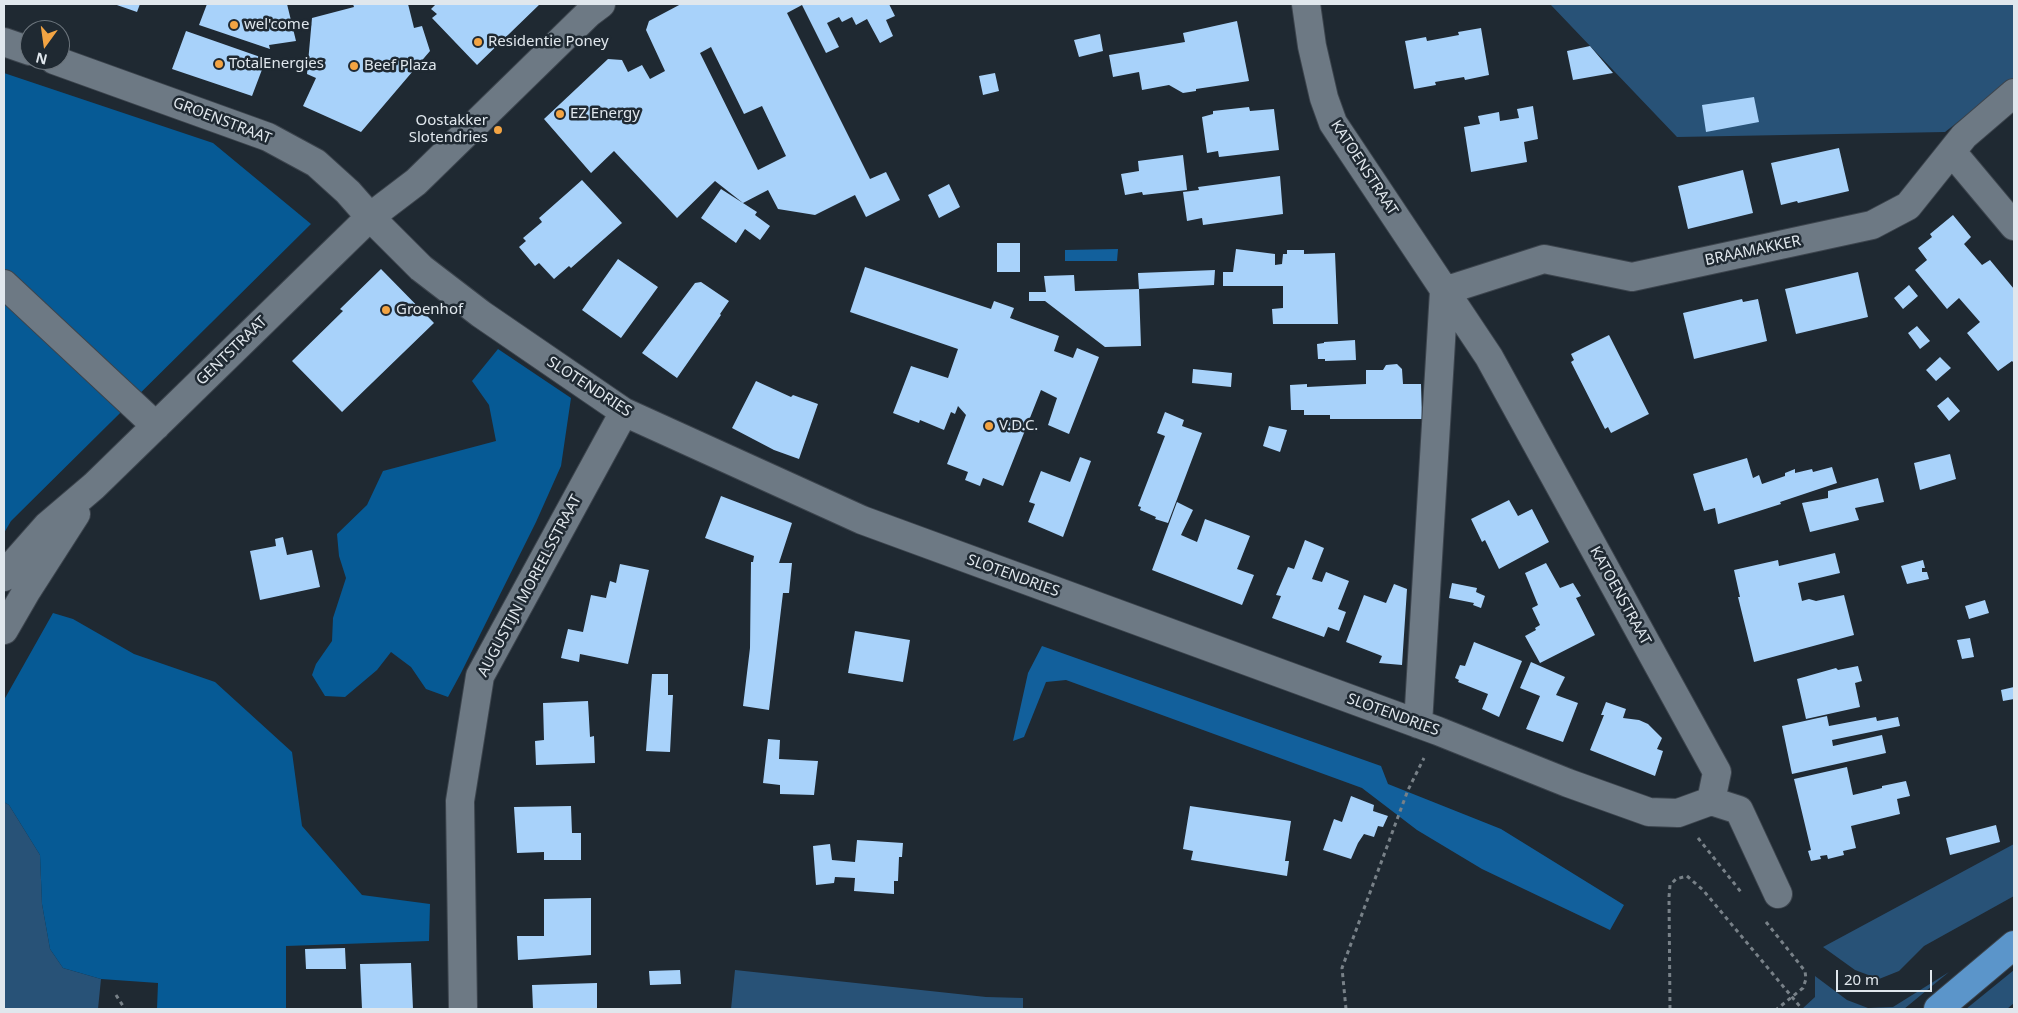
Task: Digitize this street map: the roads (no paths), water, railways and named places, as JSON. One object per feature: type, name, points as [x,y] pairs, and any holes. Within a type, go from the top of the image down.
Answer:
[{"type":"highway","points":[[1938,1009],[2014,945]]},
{"type":"street","name":"GENTSTRAAT","points":[[4,577],[47,526],[94,486],[370,217],[416,182],[589,13],[601,4]]},
{"type":"street","name":"KATOENSTRAAT","points":[[1306,4],[1318,72],[1332,123],[1489,357],[1717,772],[1711,801]]},
{"type":"street","points":[[4,42],[20,48]]},
{"type":"street","name":"GROENSTRAAT","points":[[70,66],[268,137],[316,162],[348,192],[370,217]]},
{"type":"street","name":"BRAAMAKKER","points":[[1444,291],[1544,259],[1632,277],[1872,225],[1908,206],[1964,136],[2014,93]]},
{"type":"street","points":[[1952,152],[2014,226]]},
{"type":"street","name":"SLOTENDRIES","points":[[370,217],[421,268],[481,314],[624,412],[862,520],[1428,728],[1568,783],[1649,812],[1678,813],[1711,801]]},
{"type":"street","points":[[4,284],[156,426]]},
{"type":"street","points":[[1428,728],[1444,291]]},
{"type":"street","name":"AUGUSTIJN MOREELSSTRAAT","points":[[463,1009],[460,801],[480,676],[624,412]]},
{"type":"street","name":"GENTSTRAAT","points":[[4,630],[94,486]]},
{"type":"street","points":[[1711,801],[1739,810],[1778,894]]},
{"type":"place","name":"wel'come","points":[[234,25]]},
{"type":"place","name":"Residentie Poney","points":[[478,42]]},
{"type":"place","name":"TotalEnergies","points":[[219,64]]},
{"type":"place","name":"Beef Plaza","points":[[354,66]]},
{"type":"place","name":"EZ Energy","points":[[560,114]]},
{"type":"place","name":"Oostakker Slotendries","points":[[498,130]]},
{"type":"place","name":"Groenhof","points":[[386,310]]},
{"type":"place","name":"V.D.C.","points":[[989,426]]}]
